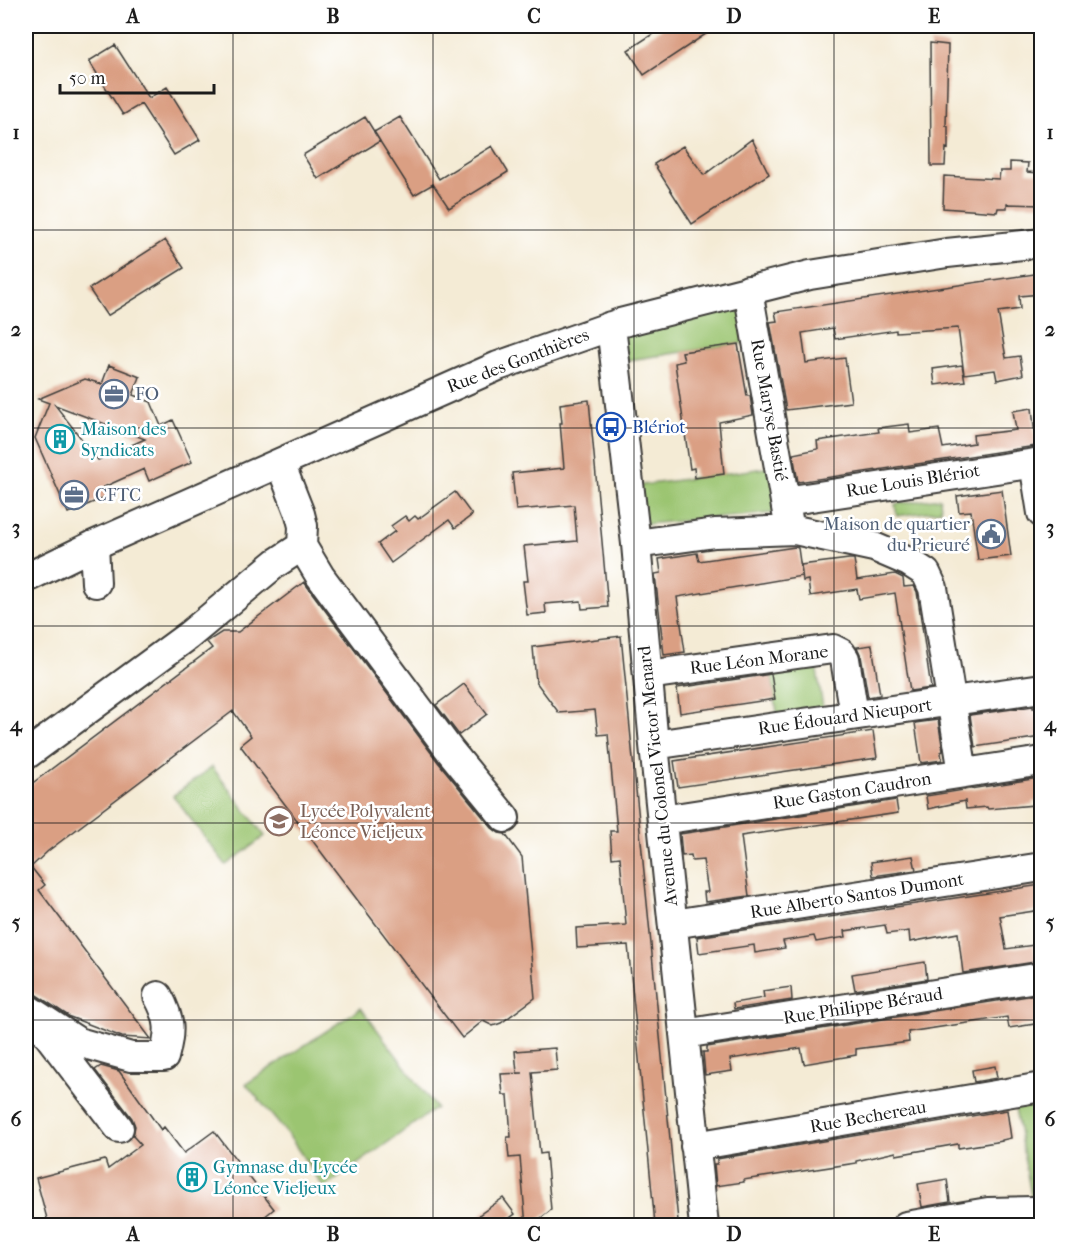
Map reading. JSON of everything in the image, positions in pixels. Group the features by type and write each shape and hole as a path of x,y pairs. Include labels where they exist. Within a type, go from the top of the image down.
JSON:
{"street":[{"name":"Rue des Gonthières","path":"29,582 94,545 498,366 611,326 810,275 936,255 1041,243"},
{"name":"Rue Maryse Bastié","path":"748,290 790,530"},
{"name":"Avenue du Colonel Victor Menard","path":"611,326 636,544 654,745 704,1226"},
{"path":"280,463 300,513 303,526 302,546 320,576 451,752 505,818"},
{"name":"Rue Louis Blériot","path":"785,501 1038,463"},
{"path":"1038,463 1041,513"},
{"path":"636,544 715,534 790,530 874,547 909,562 927,573 933,588 963,773"},
{"path":"94,545 96,583"},
{"path":"26,755 188,636 276,563 302,546"},
{"name":"Rue Léon Morane","path":"648,675 833,649 841,653 845,659 855,715"},
{"name":"Rue Édouard Nieuport","path":"654,745 1038,690"},
{"name":"Rue Gaston Caudron","path":"662,820 1041,760"},
{"name":"Rue Alberto Santos Dumont","path":"673,924 1041,867"},
{"name":"Rue Philippe Béraud","path":"684,1034 1041,977"},
{"path":"28,1010 78,1042 131,1057 164,1057 170,1034 167,1012 158,996"},
{"path":"28,1010 119,1128"},
{"name":"Rue Bechereau","path":"695,1146 1041,1087"},
{"path":"906,1226 988,1212 1032,1212"}],"green space":[{"path":"748,290 757,341 615,362 620,323"},
{"path":"779,466 787,512 634,525 629,487"},
{"path":"940,498 941,510 897,516 895,504"},
{"path":"711,648 714,666 646,658"},
{"path":"814,652 825,720 779,726 769,658"},
{"path":"212,767 265,836 226,865 173,796"},
{"path":"361,1008 436,1108 324,1188 289,1136 246,1084"},
{"path":"1041,1087 1041,1200 1034,1211 1012,1092"}],"building":[{"path":"665,26 718,26 644,75 628,50"},
{"path":"930,43 948,45 946,126 948,126 948,149 946,148 945,166 931,166"},
{"path":"115,45 149,98 167,87 200,140 174,155 141,104 123,115 89,61"},
{"path":"365,117 380,141 318,179 303,155"},
{"path":"400,117 439,179 492,146 508,172 449,208 433,184 414,195 374,132"},
{"path":"752,139 769,174 692,224 654,164 683,146 704,175"},
{"path":"1010,162 1028,163 1027,172 1041,173 1041,205 1007,204 1007,208 998,208 997,212 943,208 944,176 999,179 1000,171 1010,171"},
{"path":"165,240 184,268 107,316 89,289"},
{"path":"1041,273 1041,294 1019,296 1020,309 998,312 1006,358 1020,356 1023,375 997,380 995,370 964,374 958,328 896,332 896,330 835,339 833,328 802,333 806,363 845,358 851,402 786,410 770,322 777,321 775,312"},
{"path":"738,344 747,396 750,396 753,415 719,422 724,474 695,478 694,468 690,469 675,363 684,361 682,352"},
{"name":"Maison des Syndicats","path":"109,365 140,377 133,395 151,402 161,426 173,420 192,462 149,481 144,469 104,487 108,496 68,513 35,438 49,403 38,399 85,379 102,384","holes":["55,405 145,439 98,460"]},
{"path":"962,365 965,381 935,385 933,369"},
{"path":"589,400 608,607 582,609 581,601 545,604 546,613 527,615 523,581 528,581 524,546 577,541 574,505 516,510 512,473 564,468 560,404"},
{"path":"1032,408 1036,446 798,482 793,454 818,449 817,441 879,432 878,428 909,424 910,433 939,429 943,448 974,443 973,435 1016,430 1013,411"},
{"name":"Maison de quartier du Prieuré","path":"1002,490 1011,556 978,560 971,511 959,512 957,496"},
{"path":"455,492 472,515 455,528 449,520 391,563 378,544 395,531 391,526 405,516 409,521 415,516 418,519"},
{"path":"798,548 802,576 677,597 685,652 664,655 655,574 661,573 659,559 697,553 699,561"},
{"path":"854,559 857,580 895,574 903,578 904,587 914,586 917,592 931,688 910,691 895,593 859,599 857,589 810,596 808,580 803,581 801,565"},
{"name":"Lycée Polyvalent Léonce Vieljeux","path":"304,582 438,762 492,828 505,834 522,857 535,998 501,1023 493,1026 483,1021 462,1038 240,745 251,736 233,711 48,851 31,867 45,885 39,890 151,1039 122,1037 70,1017 26,990 26,788 212,648 208,641 222,632 238,632"},
{"path":"621,636 678,1221 655,1224 628,945 577,948 576,928 626,925 620,857 612,858 610,831 617,831 608,734 598,735 595,710 559,713 536,682 533,647"},
{"path":"872,645 880,695 868,697 861,656 857,647"},
{"path":"771,674 775,699 680,713 677,688"},
{"path":"464,684 487,714 459,735 436,705"},
{"path":"1033,706 1036,708 1041,737 975,747 970,715"},
{"path":"938,720 943,751 941,752 942,760 921,763 915,723"},
{"path":"873,731 877,758 678,787 674,761"},
{"path":"1041,779 1041,801 1033,802 1034,805 966,809 965,801 928,809 926,796"},
{"path":"896,800 898,813 741,836 749,896 705,902 704,892 708,892 703,860 692,861 691,855 682,856 680,834"},
{"path":"913,856 916,870 873,876 871,862"},
{"path":"1041,885 1041,910 1000,916 1006,949 1034,945 1035,954 1041,953 1041,961 963,973 958,933 910,942 909,931 887,934 885,925 845,931 846,937 816,942 814,936 783,941 785,948 755,953 754,945 699,953 697,937"},
{"path":"925,962 927,979 855,990 852,974"},
{"path":"791,987 792,1000 734,1009 733,1003 764,998 763,991"},
{"path":"1041,994 1041,1023 1009,1028 1007,1017 908,1032 909,1042 856,1049 856,1055 804,1064 801,1048 730,1059 732,1071 705,1075 703,1052 707,1052 707,1047"},
{"path":"555,1048 557,1070 532,1072 540,1154 546,1153 551,1210 531,1226 526,1226 520,1157 509,1158 507,1137 511,1137 508,1095 503,1095 501,1074 523,1073 517,1073 515,1051"},
{"name":"Gymnase du Lycée Léonce Vieljeux","path":"101,1066 119,1071 161,1130 164,1127 184,1153 214,1131 274,1209 253,1226 49,1226 36,1178 105,1160 108,1169 141,1145 133,1136 135,1126 132,1118 95,1070"},
{"path":"995,1066 997,1078 974,1082 972,1070"},
{"path":"1007,1110 1011,1138 1002,1141 958,1148 958,1144 896,1155 896,1152 856,1161 856,1163 716,1186 714,1164 717,1164 717,1159"},
{"path":"947,1179 950,1202 922,1207 918,1184"},
{"path":"503,1198 515,1214 499,1226 487,1226 479,1215"}],"place":[{"name":"FO","path":"114,394"},
{"name":"Blériot","path":"611,427"},
{"name":"Maison des Syndicats","path":"60,439"},
{"name":"CFTC","path":"74,495"},
{"name":"Maison de quartier du Prieuré","path":"991,534"},
{"name":"Lycée Polyvalent Léonce Vieljeux","path":"279,821"},
{"name":"Gymnase du Lycée Léonce Vieljeux","path":"192,1177"}]}
